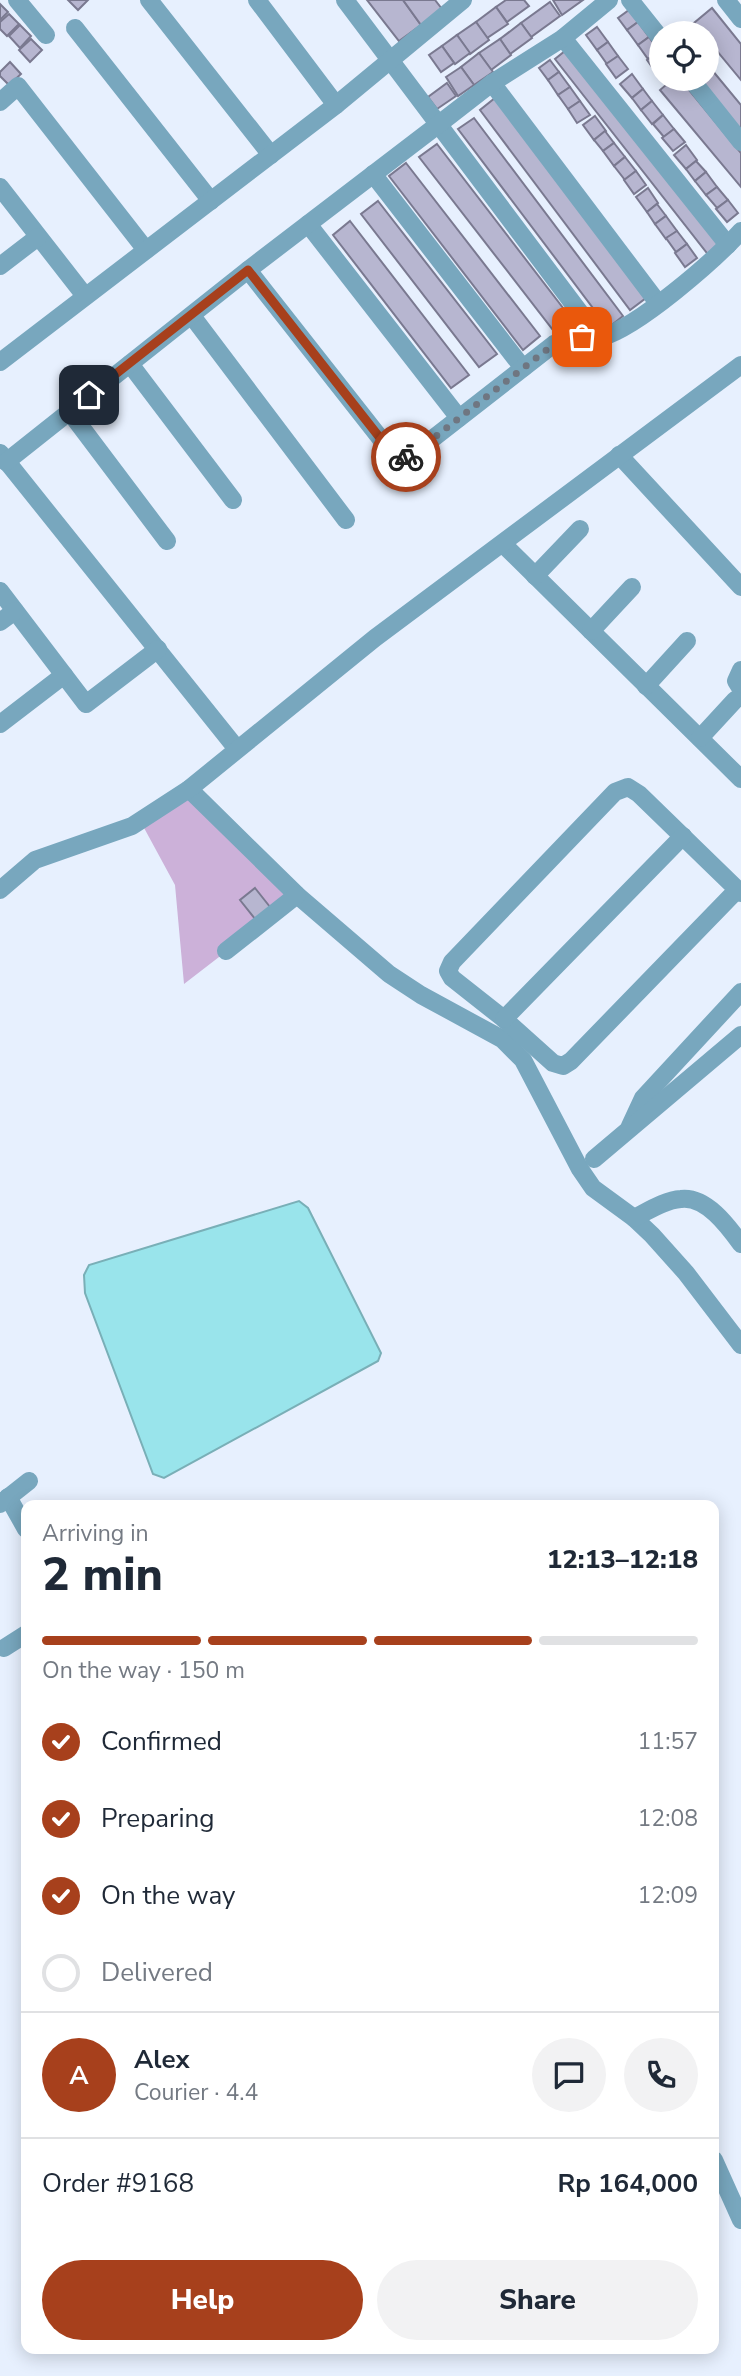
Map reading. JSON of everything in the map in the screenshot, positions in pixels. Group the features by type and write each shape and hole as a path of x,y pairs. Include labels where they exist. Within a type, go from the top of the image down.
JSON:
{"street":[{"path":"17,0 46,35"},
{"path":"149,0 271,155"},
{"path":"257,0 336,105"},
{"path":"345,0 599,338"},
{"path":"237,749 3,457 69,411 492,83 564,38 609,0"},
{"path":"630,0 649,24"},
{"path":"726,0 741,19"},
{"path":"0,362 336,105 391,61 453,3"},
{"path":"75,28 211,201"},
{"path":"564,38 728,245"},
{"path":"492,83 658,303"},
{"path":"0,102 18,86 146,250"},
{"path":"701,91 741,142"},
{"path":"373,174 523,368"},
{"path":"0,187 85,296"},
{"path":"308,224 459,418"},
{"path":"248,270 395,457 404,458 413,454 554,344 582,337 599,338 620,330 658,303 741,231"},
{"path":"0,266 38,237"},
{"path":"192,316 346,520"},
{"path":"130,364 233,500"},
{"path":"0,890 35,860 132,826 189,789 375,638 741,365"},
{"path":"69,411 167,541"},
{"path":"619,455 741,587"},
{"path":"535,576 580,529"},
{"path":"502,544 741,779"},
{"path":"591,631 632,587"},
{"path":"0,591 86,704 158,649"},
{"path":"0,622 15,611"},
{"path":"646,686 687,641"},
{"path":"700,738 738,695 736,678 741,670"},
{"path":"0,724 64,675"},
{"path":"628,787 639,794 739,891 563,1066 553,1063 504,1019 452,978 448,971 452,962 615,792 628,787"},
{"path":"189,789 297,895 389,974 421,995 502,1039 523,1060 580,1169 593,1188 634,1218 686,1273 741,1345"},
{"path":"504,1019 683,836"},
{"path":"226,951 297,895"},
{"path":"628,1132 643,1098 741,992"},
{"path":"594,1159 741,1035"},
{"path":"634,1218 659,1205 680,1199 697,1200 713,1212 741,1244"},
{"path":"21,1520 5,1493 29,1481"},
{"path":"4,1648 21,1637"},
{"path":"719,2171 741,2220"}],"shaded area":[{"path":"194,788 302,893 184,984 175,885 143,826"}],"water":[{"path":"299,1201 308,1208 381,1353 378,1361 164,1478 153,1474 85,1293 84,1275 89,1265"}],"building":[{"path":"68,0 88,0 78,10"},
{"path":"367,0 403,0 421,25 399,41"},
{"path":"403,0 435,0 442,9 421,25"},
{"path":"506,0 524,0 529,6 507,22 496,7"},
{"path":"553,0 583,0 562,15"},
{"path":"550,2 560,16 531,37 521,23"},
{"path":"0,4 8,12 0,20"},
{"path":"496,7 508,24 487,38 476,22"},
{"path":"712,8 741,44 741,80 719,53 719,21 696,21"},
{"path":"629,10 638,22 627,30 618,18"},
{"path":"9,14 19,24 7,36 0,29 0,22"},
{"path":"476,22 489,40 470,54 457,35"},
{"path":"638,22 649,37 638,45 627,30"},
{"path":"521,23 532,38 510,54 500,39"},
{"path":"20,25 31,36 20,48 9,36"},
{"path":"597,27 608,42 597,50 586,35"},
{"path":"457,35 470,53 455,64 442,46"},
{"path":"649,37 649,58 648,59 638,45"},
{"path":"31,39 42,50 30,62 19,50"},
{"path":"500,39 511,55 491,70 479,53"},
{"path":"608,42 618,56 607,64 597,50"},
{"path":"442,46 454,63 441,72 429,55"},
{"path":"570,47 724,245 710,257 555,59"},
{"path":"479,53 493,72 474,85 461,67"},
{"path":"618,56 628,69 616,78 606,64"},
{"path":"550,60 559,72 548,80 539,68"},
{"path":"10,62 21,74 9,85 0,76 0,72"},
{"path":"461,67 474,85 458,96 446,77"},
{"path":"559,72 570,87 558,95 548,80"},
{"path":"632,74 643,89 632,98 620,84"},
{"path":"719,78 741,105 741,131 708,91 719,91"},
{"path":"447,83 456,96 437,109 428,97"},
{"path":"570,87 580,101 568,109 558,95"},
{"path":"643,89 652,101 641,110 632,98"},
{"path":"661,91 690,91 741,153 741,187"},
{"path":"495,98 646,298 630,310 480,110"},
{"path":"580,101 590,115 577,123 568,109"},
{"path":"652,101 663,115 652,124 641,110"},
{"path":"663,115 674,129 664,137 653,124"},
{"path":"595,116 606,131 594,140 583,125"},
{"path":"474,118 623,316 608,328 458,129"},
{"path":"674,129 685,142 673,151 662,138"},
{"path":"605,131 614,143 603,151 594,140"},
{"path":"614,143 625,157 614,166 603,151"},
{"path":"437,144 570,317 553,330 419,157"},
{"path":"686,145 697,160 686,169 674,155"},
{"path":"625,157 636,171 625,180 614,166"},
{"path":"696,161 706,172 695,181 686,169"},
{"path":"406,163 540,336 523,350 389,176"},
{"path":"636,171 646,185 634,194 624,180"},
{"path":"706,172 717,187 706,195 695,181"},
{"path":"717,187 728,200 717,208 706,195"},
{"path":"648,188 658,203 647,212 636,197"},
{"path":"728,200 738,213 727,222 716,209"},
{"path":"378,201 497,354 479,367 361,214"},
{"path":"657,204 666,216 655,224 647,212"},
{"path":"666,216 677,231 666,239 655,224"},
{"path":"350,221 469,375 451,388 333,235"},
{"path":"677,231 687,244 676,252 666,238"},
{"path":"687,244 697,258 685,267 675,253"},
{"path":"255,888 274,912 259,924 240,900"}],"way so far":[{"path":"406,457 554,344 582,337"}],"route":[{"path":"89,395 248,270 395,457 406,457"}]}
